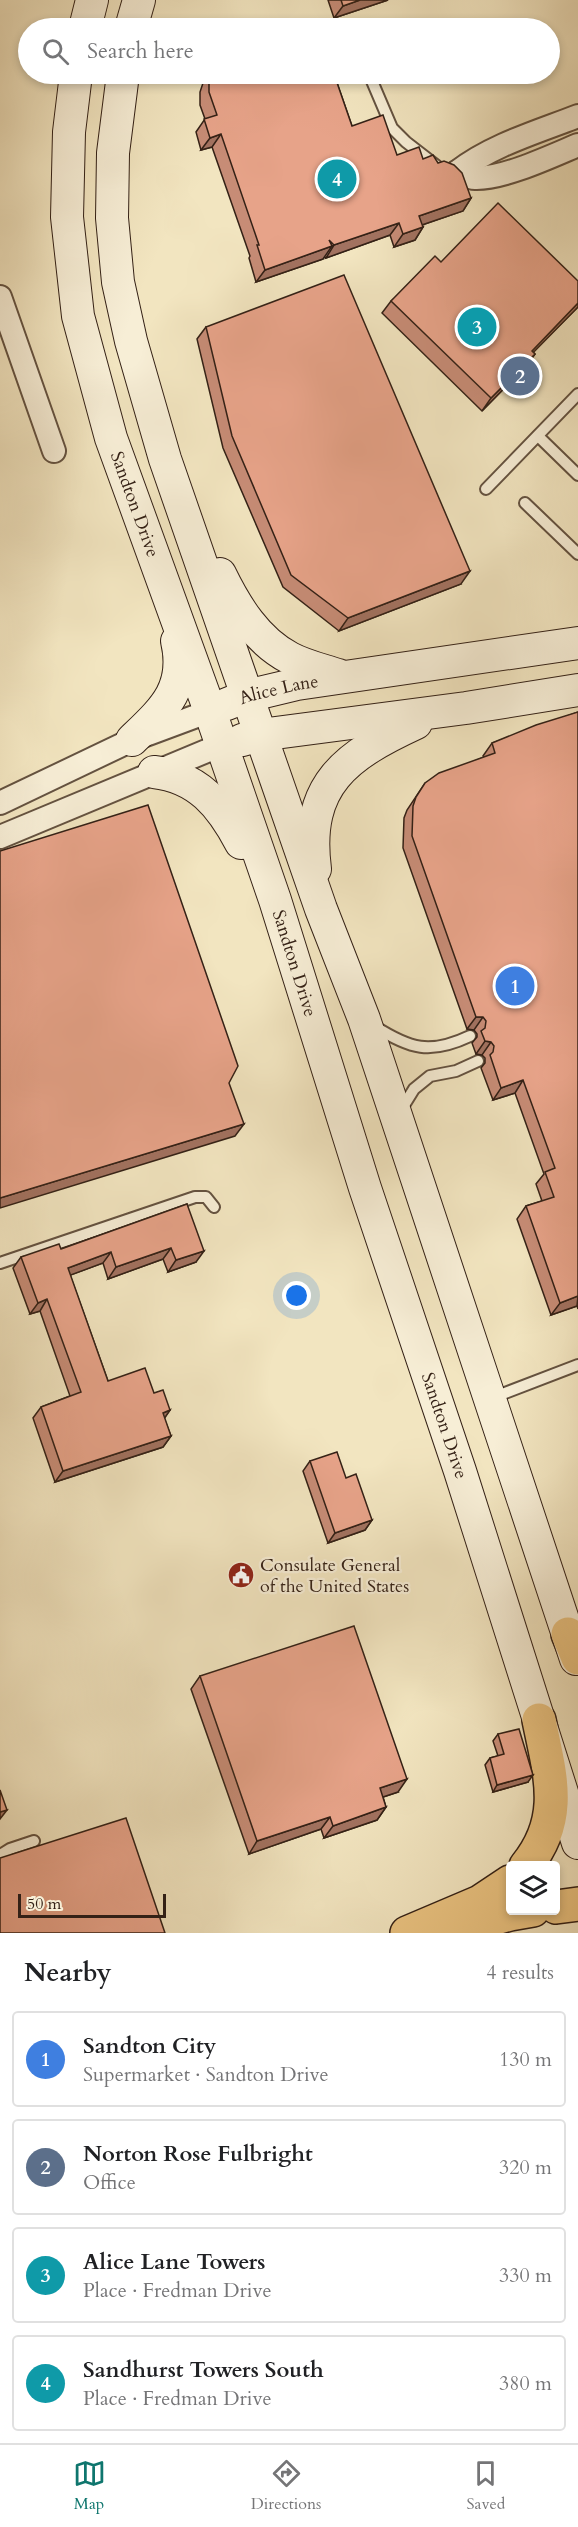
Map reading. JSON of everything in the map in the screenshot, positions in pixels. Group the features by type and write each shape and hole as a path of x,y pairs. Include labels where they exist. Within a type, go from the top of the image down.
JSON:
{"main road":[{"path":"88,18 92,0"},
{"path":"134,18 139,0"},
{"name":"Sandton Drive","path":"75,84 69,132 67,217 78,316 111,438 210,711 275,900 364,1188 460,1472 578,1844"},
{"path":"122,84 113,153 112,218 118,282 131,340 165,459 321,909 364,1020 578,1666"},
{"path":"165,459 230,594 250,624 269,644 291,659 345,677"},
{"path":"132,740 168,703 179,675 181,657 167,597"},
{"name":"Alice Lane","path":"210,711 247,696 297,684 578,643"},
{"path":"221,745 260,735 466,708 578,690"},
{"path":"321,909 314,862 314,831 319,806 327,788 346,763 367,747 421,721 466,708"},
{"path":"154,772 171,774 184,779 209,795 221,810 275,900"},
{"path":"529,1861 545,1838 552,1814 552,1783 539,1720"},
{"path":"408,1933 480,1902 506,1885"},
{"path":"560,1906 578,1904"},
{"path":"440,1933 506,1915"}],"street":[{"path":"457,172 471,161 506,144 576,124"},
{"path":"457,172 474,178 492,175 515,169 578,145"},
{"path":"0,297 54,451"},
{"name":"Alice Lane","path":"0,803 132,740 210,711"},
{"path":"0,837 221,745"}],"lane":[{"path":"373,84 392,128 405,142 438,166 457,172"},
{"path":"486,489 577,398"},
{"path":"537,436 578,475"},
{"path":"525,503 578,554"},
{"path":"364,1020 397,1041 426,1049 452,1044 470,1036"},
{"path":"396,1118 414,1089 430,1076 456,1071 478,1061"},
{"path":"0,1263 195,1197 206,1197 214,1207"},
{"path":"489,1400 578,1365"},
{"path":"2,1854 34,1841"}],"building":[{"path":"341,0 360,0 343,6"},
{"path":"209,84 337,84 352,126 383,115 397,155 419,147 423,159 433,155 438,163 444,161 454,165 462,173 471,198 419,216 423,227 403,234 399,223 334,245 329,240 332,246 265,270 257,245 259,245 221,134 210,138 204,119 217,115 209,92"},
{"path":"498,203 578,281 578,303 532,351 535,354 491,398 391,301 435,256 441,262"},
{"path":"344,275 470,571 348,618 291,575 232,436 206,327"},
{"path":"578,712 578,1296 560,1303 526,1206 554,1197 545,1172 555,1168 523,1080 501,1088 490,1055 494,1046 491,1042 485,1041 481,1031 485,1028 486,1021 483,1017 476,1017 412,836 413,806 425,783 439,773 495,753 492,743 536,725"},
{"path":"148,805 238,1066 229,1083 244,1124 0,1198 0,851"},
{"path":"187,1204 204,1251 176,1260 171,1248 116,1267 111,1252 68,1268 108,1381 145,1368 154,1393 163,1390 170,1410 163,1413 171,1436 63,1471 41,1407 81,1392 47,1299 38,1303 21,1257 59,1244 61,1249"},
{"path":"337,1452 346,1478 356,1474 372,1520 335,1533 310,1461"},
{"path":"354,1626 407,1779 380,1788 386,1807 333,1826 330,1817 257,1841 200,1676"},
{"path":"519,1729 533,1775 497,1785 490,1758 504,1754 498,1734"},
{"path":"0,1790 7,1810 0,1812"},
{"path":"126,1818 165,1933 0,1933 0,1858"}],"place":[{"name":"Sandhurst Towers South","path":"337,179"},
{"name":"Alice Lane Towers","path":"477,327"},
{"name":"Norton Rose Fulbright","path":"520,376"},
{"name":"Sandton City","path":"515,986"},
{"name":"Consulate General of the United States","path":"241,1575"}]}
